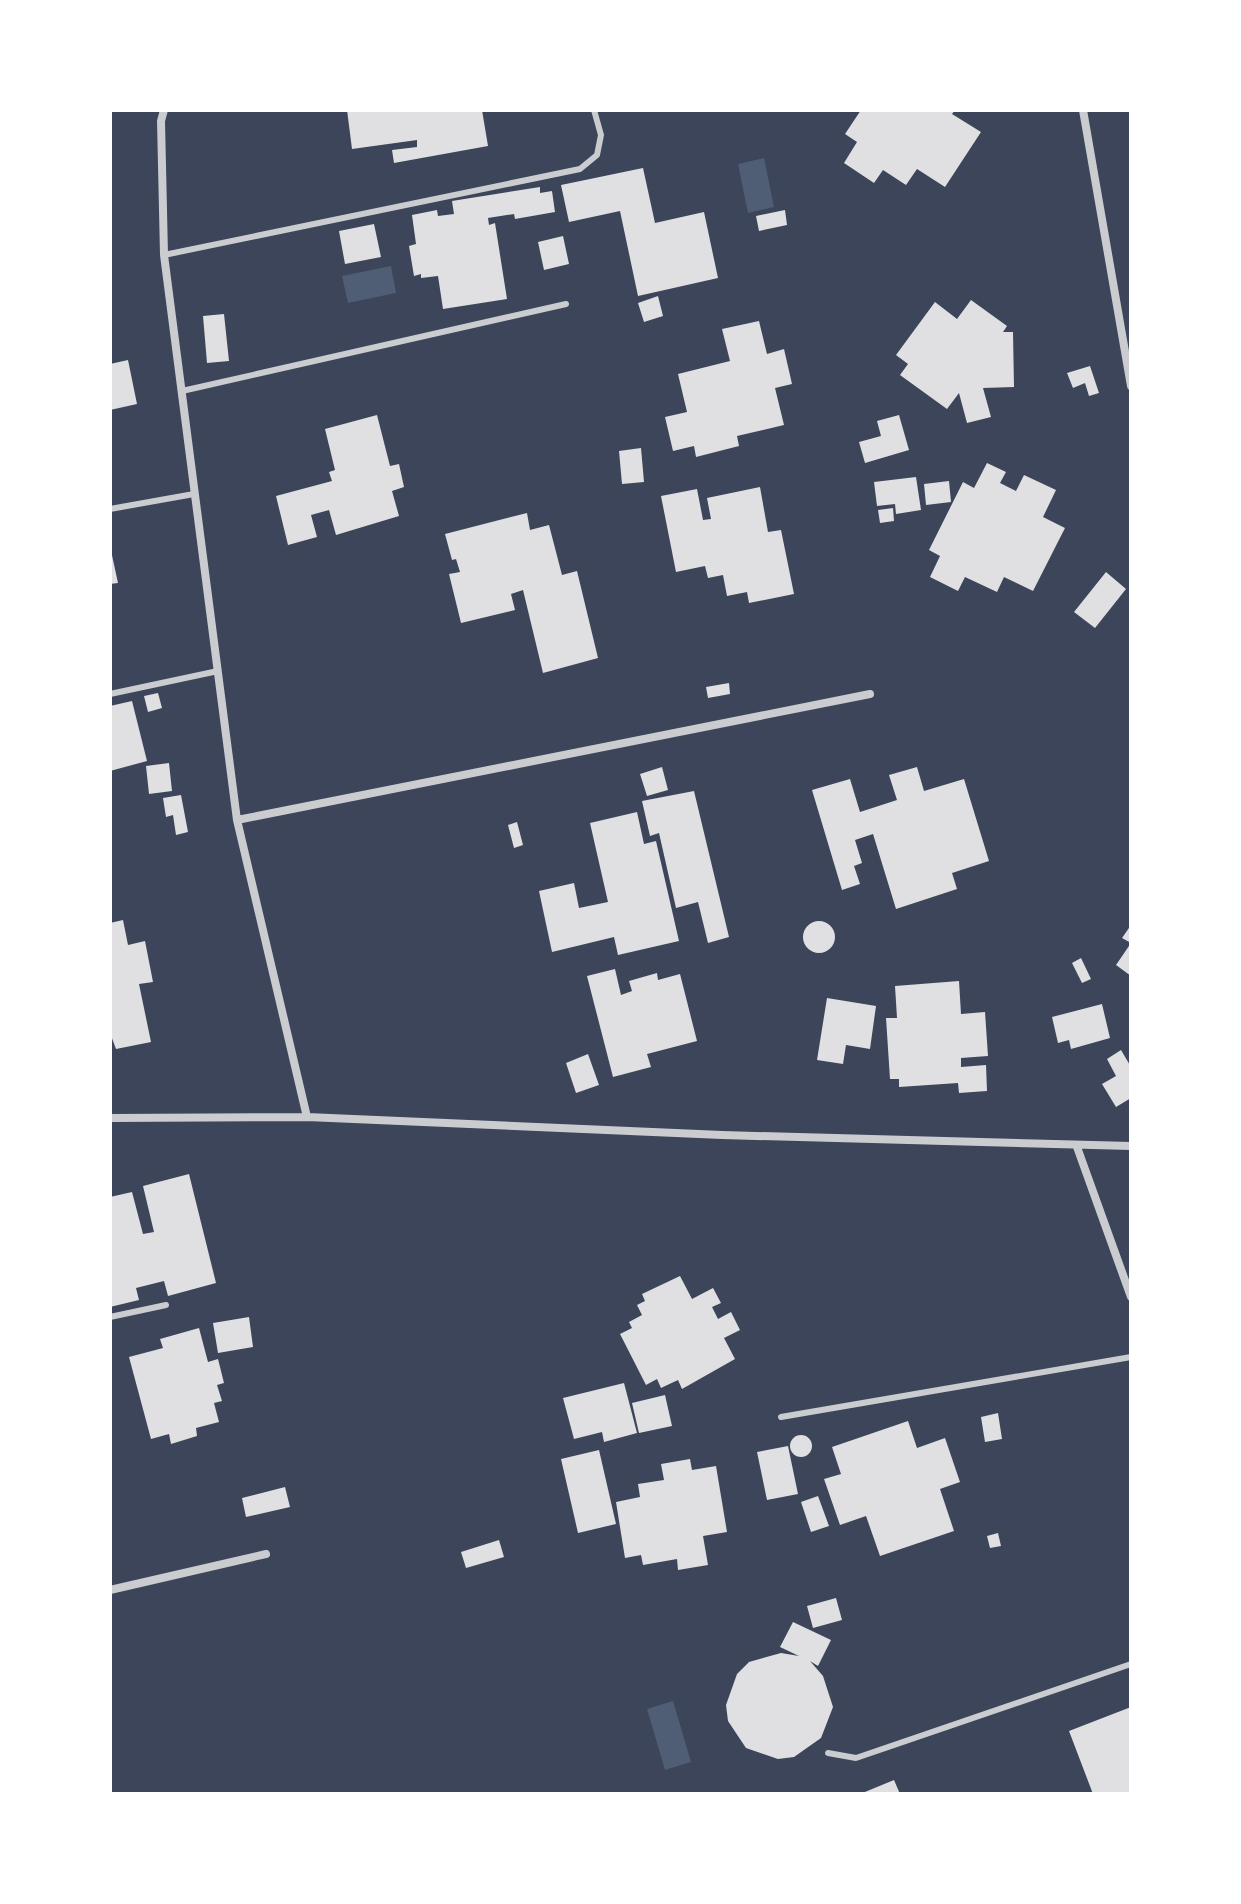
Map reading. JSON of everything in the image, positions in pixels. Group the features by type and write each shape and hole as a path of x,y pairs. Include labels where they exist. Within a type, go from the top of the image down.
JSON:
{"street":[{"path":"164,110 161,121 164,255 237,820 307,1117"},
{"path":"1083,110 1131,386"},
{"path":"237,820 870,694"},
{"path":"110,1118 307,1117 1077,1147 1131,1146"},
{"path":"1077,1147 1131,1297"},
{"path":"110,1590 266,1554"}],"lane":[{"path":"164,255 580,169 597,155 601,135 594,110"},
{"path":"182,391 566,304"},
{"path":"110,509 194,494"},
{"path":"110,694 218,671"},
{"path":"110,1317 166,1305"},
{"path":"781,1417 1131,1357"},
{"path":"828,1753 856,1758 1131,1664"}],"shaded area":[{"path":"110,110 1131,110 1131,1794 110,1794"},
{"path":"764,158 774,207 748,213 738,164"},
{"path":"391,266 396,293 348,303 342,276"},
{"path":"673,1701 691,1762 665,1770 647,1709"}],"building":[{"path":"347,110 482,110 488,146 394,163 392,150 417,147 417,140 352,149"},
{"path":"861,110 955,110 952,114 981,132 945,187 917,169 906,185 883,170 874,183 844,163 857,142 845,134"},
{"path":"643,168 655,223 704,212 718,278 638,296 620,211 569,222 561,185"},
{"path":"540,187 540,193 552,191 555,212 515,219 514,214 488,218 489,225 495,223 507,299 443,309 438,276 414,276 409,246 416,244 412,215 437,210 438,216 454,214 452,201"},
{"path":"785,210 787,225 759,231 756,216"},
{"path":"374,224 381,257 345,264 339,231"},
{"path":"563,236 569,264 544,270 538,242"},
{"path":"658,296 663,316 644,322 638,303"},
{"path":"971,300 1007,326 1003,332 1013,332 1014,387 983,388 991,417 967,423 959,393 947,409 900,375 908,364 896,355 935,302 957,319"},
{"path":"224,314 229,361 207,363 203,316"},
{"path":"759,321 767,354 784,349 792,384 775,388 784,425 737,436 739,446 696,457 694,446 673,451 665,417 687,412 678,374 730,361 722,329"},
{"path":"128,360 137,404 110,410 110,364"},
{"path":"1090,366 1099,393 1089,396 1085,383 1073,388 1067,373"},
{"path":"377,415 390,466 399,464 404,487 392,491 399,516 336,535 329,510 311,515 317,537 288,545 276,496 332,481 329,472 335,470 325,429"},
{"path":"899,415 909,450 865,463 859,442 881,436 877,421"},
{"path":"641,448 644,482 622,484 619,451"},
{"path":"987,463 1006,472 1000,483 1016,491 1024,475 1056,490 1043,517 1065,528 1033,591 1004,577 997,592 965,577 958,591 930,577 940,556 929,550 963,482 974,488"},
{"path":"916,477 921,510 896,514 895,504 877,506 874,482"},
{"path":"949,481 951,502 926,505 924,484"},
{"path":"760,487 768,532 781,530 794,594 749,603 747,592 727,596 723,575 708,578 705,566 676,572 661,496 697,489 703,520 711,519 707,498"},
{"path":"893,508 894,521 880,523 878,510"},
{"path":"527,513 530,530 549,525 562,575 577,571 598,658 543,673 523,590 511,594 515,610 461,623 449,574 460,572 456,559 452,560 445,534"},
{"path":"110,546 118,583 110,584"},
{"path":"1106,572 1126,589 1095,628 1074,612"},
{"path":"729,683 730,694 708,698 706,687"},
{"path":"158,693 162,708 148,712 144,696"},
{"path":"132,701 147,761 110,771 110,706"},
{"path":"169,763 172,791 149,794 146,766"},
{"path":"662,767 668,790 647,796 640,774"},
{"path":"917,767 924,791 964,779 989,861 952,873 957,889 896,909 873,834 855,840 862,863 854,866 860,884 842,890 812,790 850,779 860,812 897,800 889,775"},
{"path":"694,791 729,937 708,943 698,902 676,908 659,833 650,836 642,801"},
{"path":"181,795 188,832 176,835 173,815 166,817 163,798"},
{"path":"637,812 644,844 656,841 679,941 618,955 614,937 552,952 539,891 574,883 579,908 608,902 590,823"},
{"path":"517,822 523,845 514,848 508,825"},
{"path":"123,920 128,945 145,941 153,982 139,984 151,1042 116,1049 110,1033 110,923"},
{"path":"819,921 830,926 835,937 830,948 819,953 808,948 803,937 808,926"},
{"path":"1131,925 1131,943 1122,938"},
{"path":"1131,943 1131,976 1116,965"},
{"path":"1081,958 1091,979 1082,983 1072,963"},
{"path":"615,969 621,995 632,991 629,981 657,973 658,980 680,974 697,1041 647,1054 651,1067 613,1077 587,976"},
{"path":"959,981 961,1014 985,1012 988,1056 961,1058 961,1067 986,1065 987,1091 959,1093 958,1083 899,1087 899,1079 890,1079 886,1018 897,1018 895,986"},
{"path":"827,998 876,1006 870,1049 846,1045 843,1064 817,1060"},
{"path":"1102,1004 1110,1038 1071,1049 1069,1040 1058,1043 1052,1017"},
{"path":"1121,1050 1131,1067 1131,1098 1116,1107 1102,1084 1116,1076 1107,1059"},
{"path":"588,1054 599,1085 576,1093 566,1063"},
{"path":"189,1174 216,1283 168,1296 164,1281 136,1288 139,1300 110,1307 110,1197 132,1192 143,1234 154,1232 143,1186"},
{"path":"680,1276 692,1299 713,1288 721,1303 712,1307 718,1319 731,1312 740,1330 724,1338 735,1359 682,1389 678,1380 661,1388 657,1379 646,1385 620,1334 632,1328 629,1322 642,1315 637,1305 645,1301 642,1294"},
{"path":"249,1317 253,1347 218,1353 213,1323"},
{"path":"199,1328 208,1362 218,1359 224,1383 217,1385 222,1401 214,1403 219,1422 196,1428 197,1436 171,1444 169,1434 151,1439 129,1357 163,1348 160,1339"},
{"path":"624,1383 637,1433 604,1442 602,1432 574,1439 563,1398"},
{"path":"665,1395 672,1426 639,1433 632,1403"},
{"path":"998,1413 1002,1439 985,1442 981,1417"},
{"path":"908,1421 917,1448 945,1438 960,1482 940,1489 954,1531 880,1556 866,1516 840,1525 824,1479 841,1474 832,1447"},
{"path":"801,1435 809,1438 812,1446 809,1454 801,1457 793,1454 790,1446 793,1438"},
{"path":"788,1446 798,1494 767,1500 757,1452"},
{"path":"599,1450 616,1524 578,1533 561,1459"},
{"path":"690,1459 692,1470 716,1466 727,1532 703,1536 708,1565 678,1570 677,1559 643,1565 641,1555 625,1558 616,1502 640,1497 638,1484 664,1480 661,1464"},
{"path":"285,1487 290,1507 246,1517 242,1498"},
{"path":"818,1496 829,1526 811,1532 801,1502"},
{"path":"998,1533 1001,1546 990,1548 987,1536"},
{"path":"499,1540 504,1557 466,1568 461,1552"},
{"path":"836,1598 842,1620 813,1628 807,1606"},
{"path":"793,1622 831,1640 818,1666 810,1661 823,1676 833,1707 821,1738 794,1757 778,1759 746,1748 728,1721 726,1705 737,1674 749,1662 781,1653 799,1656 780,1647"},
{"path":"1131,1707 1131,1794 1093,1794 1069,1731"},
{"path":"894,1780 900,1794 860,1794"}]}
